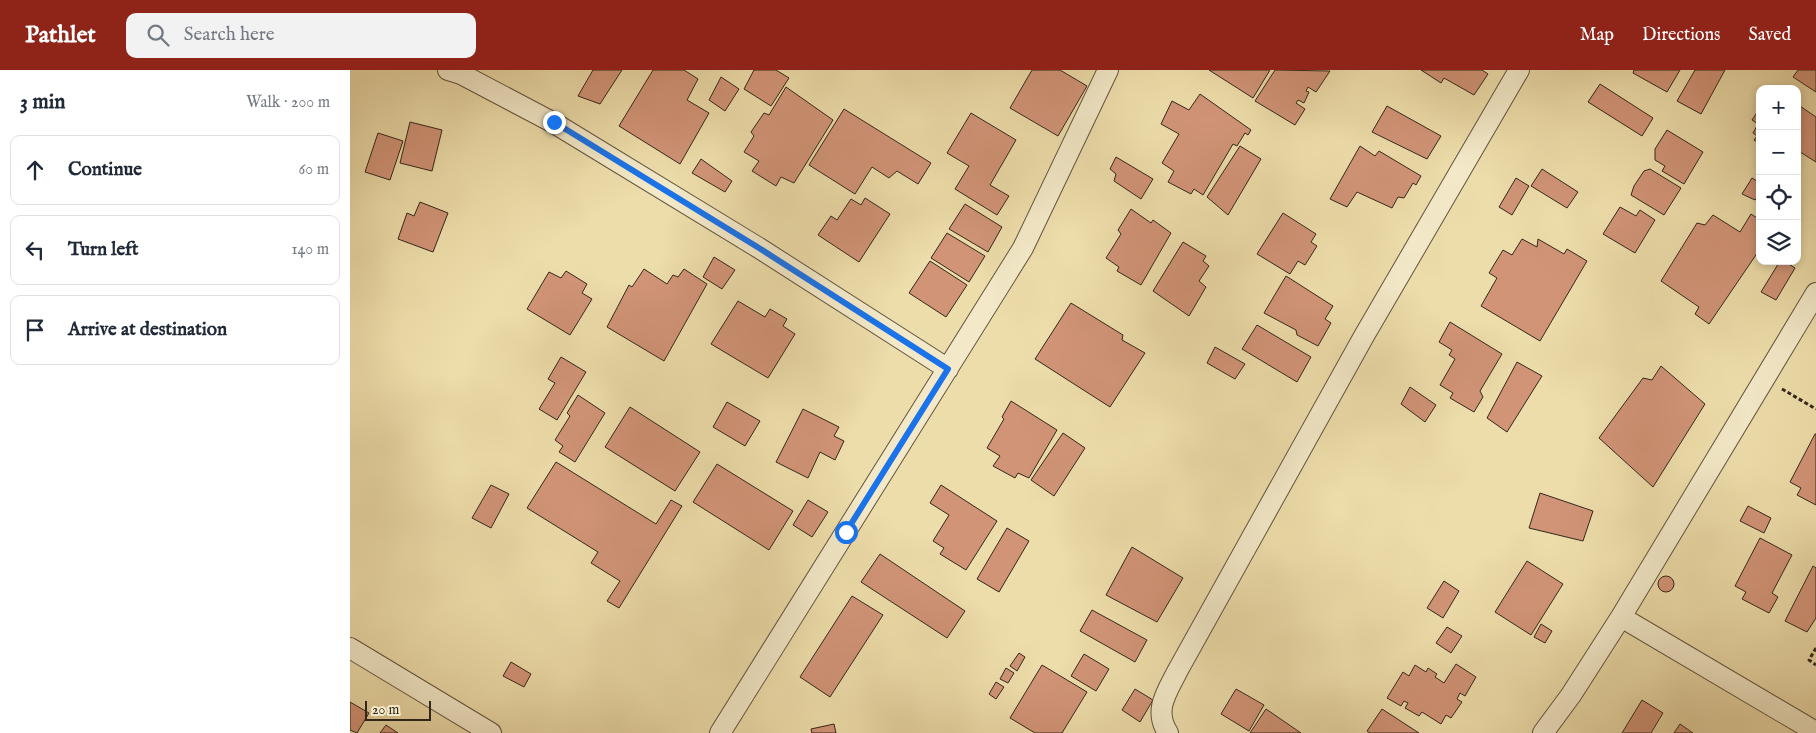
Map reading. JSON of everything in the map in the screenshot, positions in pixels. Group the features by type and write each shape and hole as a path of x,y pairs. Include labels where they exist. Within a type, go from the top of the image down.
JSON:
{"street":[{"path":"448,70 484,78 562,128 759,248 948,369"},
{"path":"720,733 1023,248 1108,70"},
{"path":"1168,733 1160,722 1162,700 1364,336 1520,70"},
{"path":"1543,733 1571,696 1621,618 1816,293"},
{"path":"1621,618 1816,732"},
{"path":"350,648 491,733"}],"path":[{"path":"1777,387 1816,409"},
{"path":"1816,648 1809,660 1816,665"}],"building":[{"path":"593,70 622,70 600,104 578,96"},
{"path":"653,70 684,70 698,79 687,100 709,113 680,164 619,126"},
{"path":"754,70 776,70 789,78 771,106 744,89"},
{"path":"1032,70 1060,70 1087,86 1058,136 1010,108"},
{"path":"1209,70 1270,70 1253,98"},
{"path":"1275,70 1330,71 1316,92 1308,87 1306,91 1309,92 1304,103 1298,100 1296,103 1305,109 1295,125 1255,101"},
{"path":"1421,70 1482,70 1488,74 1474,95 1444,78 1441,83"},
{"path":"1634,70 1680,70 1667,92 1633,73"},
{"path":"1695,70 1725,70 1701,114 1677,101"},
{"path":"1798,70 1816,70 1816,92 1793,77"},
{"path":"721,77 739,89 725,111 709,100"},
{"path":"1600,84 1653,118 1642,136 1588,102"},
{"path":"786,87 833,120 794,183 781,177 776,186 752,171 759,161 744,152 754,136 751,132 764,113 769,115"},
{"path":"1200,94 1251,130 1248,135 1245,133 1237,146 1233,144 1203,195 1194,189 1191,194 1168,182 1174,171 1162,163 1179,134 1161,124 1172,101 1189,110"},
{"path":"1387,106 1441,136 1427,159 1372,132"},
{"path":"1801,107 1816,117 1816,162 1801,153"},
{"path":"844,109 931,163 918,184 897,171 889,178 872,167 855,194 809,165"},
{"path":"971,113 1016,140 990,185 1009,196 997,215 955,189 969,166 947,153"},
{"path":"1756,114 1756,123 1752,120"},
{"path":"410,122 442,130 432,171 400,163"},
{"path":"1667,130 1703,152 1684,184 1662,171 1665,166 1655,160 1655,149"},
{"path":"378,133 403,141 390,180 365,172"},
{"path":"1240,146 1261,159 1228,215 1207,197"},
{"path":"1360,146 1375,156 1379,151 1421,176 1416,185 1413,183 1404,198 1398,197 1392,208 1357,192 1347,207 1330,199"},
{"path":"1116,157 1153,179 1141,199 1114,181 1116,174 1110,169"},
{"path":"701,159 732,181 725,192 692,173"},
{"path":"1542,169 1578,192 1567,208 1531,186"},
{"path":"1650,169 1681,188 1664,215 1631,195 1634,186 1644,171"},
{"path":"1516,178 1529,186 1512,215 1499,207"},
{"path":"1752,178 1756,180 1755,200 1742,194"},
{"path":"865,198 890,214 859,262 818,235 831,216 837,220 851,199 861,205"},
{"path":"420,202 448,213 433,252 398,239 407,213 414,216"},
{"path":"965,204 1002,227 988,252 949,229"},
{"path":"1620,207 1636,216 1640,210 1655,220 1635,253 1603,234"},
{"path":"1131,209 1151,223 1153,220 1171,233 1141,285 1117,271 1119,267 1106,258 1121,234 1118,230"},
{"path":"1283,213 1316,234 1311,242 1317,246 1305,265 1298,261 1290,274 1257,254"},
{"path":"1751,214 1756,217 1756,255 1709,324 1695,314 1699,307 1661,281 1697,223 1705,225 1713,215 1740,232"},
{"path":"947,233 985,256 969,282 931,258"},
{"path":"1522,239 1537,247 1538,239 1564,254 1567,249 1587,261 1540,341 1481,306 1497,278 1489,273 1503,250 1512,255"},
{"path":"1183,242 1206,256 1203,261 1209,266 1199,281 1206,287 1189,316 1153,291"},
{"path":"714,257 735,270 722,289 703,277"},
{"path":"930,261 967,285 946,317 909,293"},
{"path":"1778,265 1790,265 1795,268 1776,300 1761,292"},
{"path":"644,269 667,284 673,275 678,277 684,269 707,284 664,361 607,327 629,285 632,287"},
{"path":"566,271 587,284 582,293 592,299 570,335 527,309 549,272 561,278"},
{"path":"1286,276 1333,306 1325,319 1331,323 1318,346 1297,335 1296,330 1264,313"},
{"path":"738,301 765,317 770,309 787,319 783,326 795,334 768,378 711,344"},
{"path":"1071,303 1123,335 1122,340 1145,353 1110,407 1035,359"},
{"path":"1450,322 1502,354 1480,391 1483,397 1474,412 1450,398 1453,393 1440,385 1455,359 1449,355 1452,350 1439,342"},
{"path":"1257,325 1311,357 1297,382 1242,349"},
{"path":"1215,347 1245,364 1235,379 1207,363"},
{"path":"561,357 586,372 557,420 539,409 555,383 548,379"},
{"path":"1517,362 1542,376 1507,432 1487,418"},
{"path":"1661,366 1705,404 1653,487 1599,438 1643,378 1652,380"},
{"path":"1410,387 1436,405 1425,422 1401,404"},
{"path":"578,395 605,413 575,462 559,452 563,446 555,440 570,416 567,413"},
{"path":"1011,401 1057,430 1029,478 1018,473 1015,478 993,466 1000,456 987,448 1004,419 1002,417"},
{"path":"727,402 760,421 745,446 713,427"},
{"path":"630,407 700,452 675,491 605,447"},
{"path":"803,409 839,427 834,436 844,441 835,460 820,452 808,478 776,462"},
{"path":"1063,433 1085,448 1054,496 1031,480"},
{"path":"1815,434 1816,505 1797,495 1801,488 1790,482"},
{"path":"556,462 656,524 671,500 682,506 619,608 607,601 620,581 591,563 598,552 527,508"},
{"path":"717,464 793,511 769,550 693,502"},
{"path":"491,485 509,494 491,528 472,518"},
{"path":"941,485 997,521 966,570 940,554 944,548 933,541 949,515 930,503"},
{"path":"1540,493 1593,511 1583,541 1529,528"},
{"path":"808,500 828,512 812,537 793,525"},
{"path":"1748,506 1771,518 1764,533 1740,521"},
{"path":"1007,528 1029,541 999,592 977,579"},
{"path":"1760,538 1792,555 1772,593 1778,597 1769,613 1742,599 1746,592 1735,586"},
{"path":"1132,547 1183,578 1157,622 1106,595"},
{"path":"880,554 965,611 947,638 861,582"},
{"path":"1527,561 1563,584 1531,635 1495,612"},
{"path":"1813,566 1816,568 1816,618 1807,632 1785,621"},
{"path":"1666,576 1672,578 1674,584 1672,590 1666,592 1660,590 1658,584 1660,578"},
{"path":"1444,581 1459,591 1443,618 1427,608"},
{"path":"852,596 883,615 830,697 800,677"},
{"path":"1092,610 1147,640 1135,662 1080,631"},
{"path":"1541,624 1552,631 1545,643 1534,637"},
{"path":"1447,627 1462,636 1451,653 1436,643"},
{"path":"1019,653 1025,657 1017,671 1010,666"},
{"path":"1084,654 1109,669 1096,691 1071,676"},
{"path":"511,662 531,674 524,687 503,676"},
{"path":"1456,664 1476,677 1465,696 1460,693 1457,699 1462,702 1451,718 1446,715 1441,724 1422,712 1419,716 1405,708 1408,703 1404,701 1401,706 1387,698 1403,672 1409,676 1415,665 1426,672 1428,668 1437,674 1435,677 1444,683"},
{"path":"1042,665 1087,692 1062,733 1035,733 1010,718"},
{"path":"1006,668 1014,673 1008,683 1000,679"},
{"path":"996,682 1004,687 996,699 989,694"},
{"path":"1135,689 1153,700 1140,722 1122,710"},
{"path":"1236,689 1264,705 1249,731 1221,714"},
{"path":"1642,700 1663,713 1651,733 1622,733"},
{"path":"350,702 369,713 357,733 350,730"},
{"path":"1266,709 1301,733 1250,733"},
{"path":"1382,709 1419,733 1370,733 1367,731"},
{"path":"834,724 836,733 812,733 811,729"},
{"path":"1680,724 1693,733 1674,733"},
{"path":"386,725 398,733 380,733"}],"route":[{"path":"554,122 759,248 948,369 846,532"}]}
